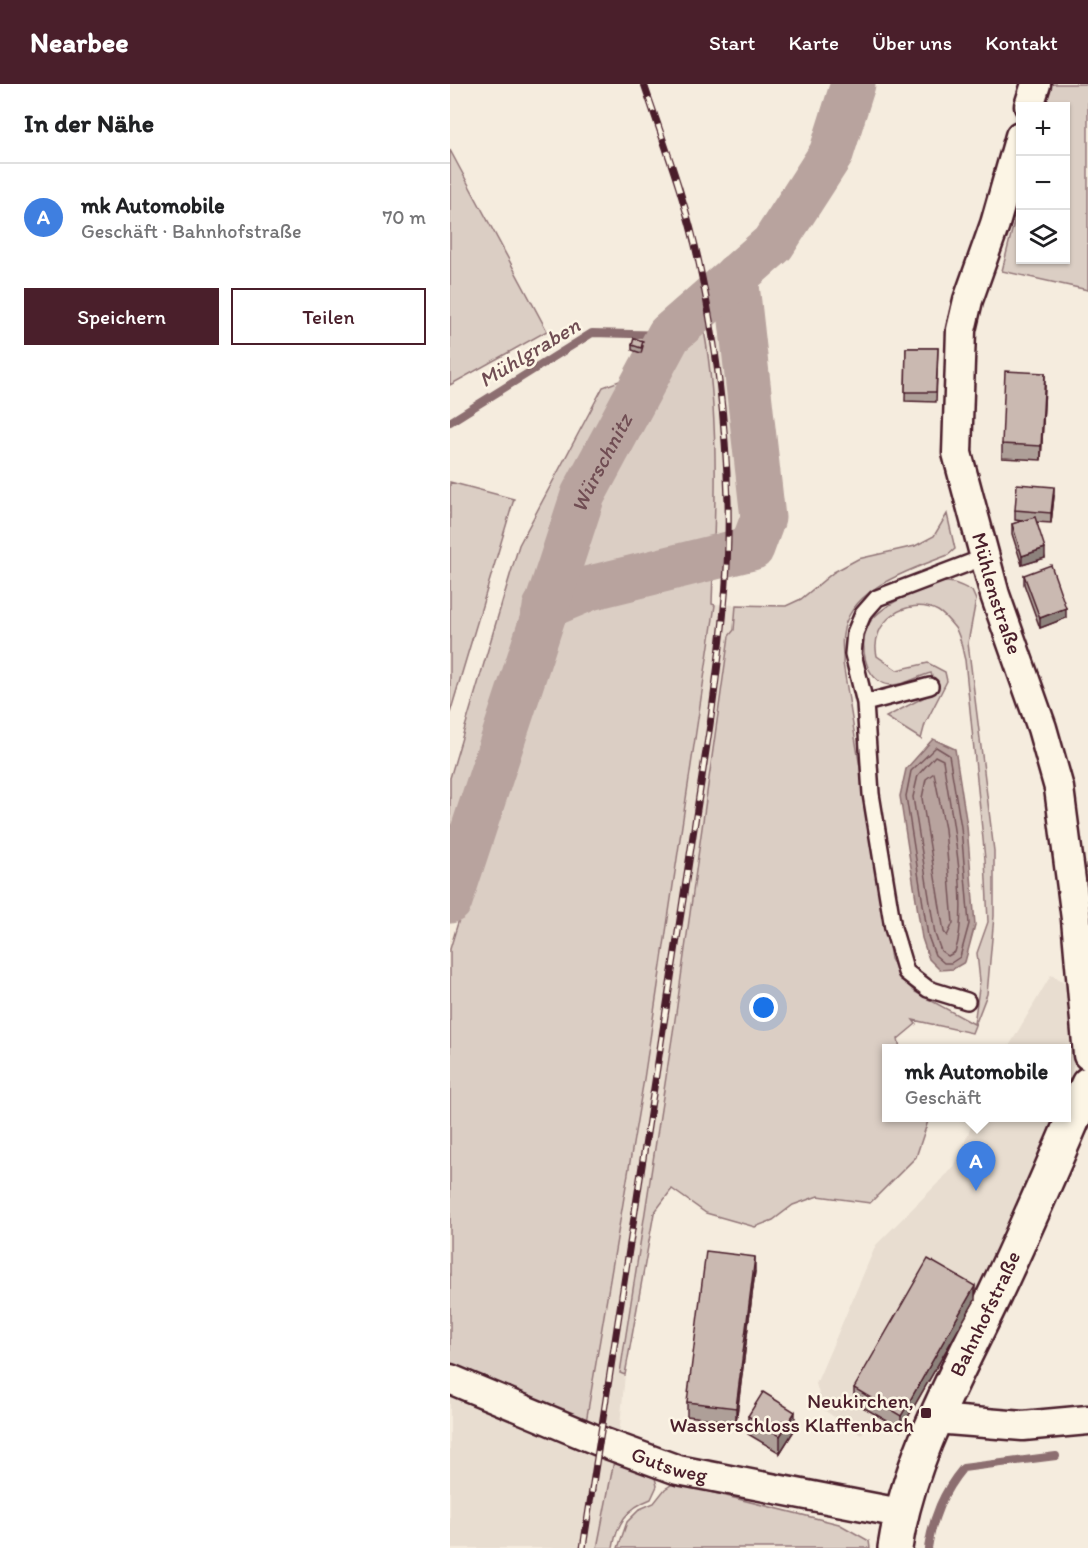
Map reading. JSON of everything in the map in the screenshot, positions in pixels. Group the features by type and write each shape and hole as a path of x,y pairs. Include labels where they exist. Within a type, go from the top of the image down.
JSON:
{"main road":[{"name":"Bahnhofstraße","path":"895,1548 900,1513 935,1419 1019,1243 1088,1084"}],"street":[{"path":"1030,102 1036,84"},
{"name":"Mühlenstraße","path":"1016,150 995,224 968,300 961,330 957,453 985,556 1059,788 1076,919 1088,1055"},
{"name":"Gutsweg","path":"450,1379 599,1441 678,1470 900,1513"},
{"path":"935,1419 1023,1426 1088,1420"}],"lane":[{"path":"967,1001 928,989 906,972 893,928 871,794 865,703 853,654 855,633 862,614 877,598 985,556"},
{"path":"865,703 930,686"}],"shaded area":[{"path":"1046,84 1088,84 1088,290 1002,271 1016,214 1016,264 1070,264 1070,102 1042,102"},
{"path":"450,150 547,331 450,385"},
{"path":"704,330 714,432 715,501 712,604 715,605 644,1079 586,1422 450,1368 450,949 560,585 592,498 660,387 671,374 679,348"},
{"path":"723,336 729,357 738,440 740,539 714,539 715,443 705,339"},
{"path":"635,375 577,492 535,603 450,870 450,778 519,545 603,387"},
{"path":"450,482 514,499 450,713"},
{"path":"947,514 955,549 948,555 884,583 856,605 847,619 843,635 843,663 891,959 904,981 915,992 974,1024 980,981 977,953 988,922 985,859 965,660 960,639 957,631 945,616 926,607 914,606 903,609 893,615 879,632 876,644 877,656 897,670 928,663 945,672 947,681 925,724 921,739 886,717 936,691 931,673 901,684 882,683 869,669 864,650 864,639 870,622 894,602 917,590 938,583 957,584 972,591 976,600 968,643 994,851 994,916 987,994 972,1033 913,1020 916,1024 898,1039 899,1044 882,1044 882,1122 928,1122 916,1157 870,1203 818,1196 793,1205 773,1220 755,1227 706,1213 672,1189 654,1213 625,1375 620,1373 676,1013 729,636 734,630 736,605 786,606 801,599 834,572 858,559 915,546 934,536"},
{"path":"712,604 736,605 734,630 729,636 676,1013 620,1373 625,1375 619,1436 586,1422 644,1079 707,664 715,605"},
{"path":"1051,975 1069,984 1080,1050 1071,1072 1071,1044 1010,1044"},
{"path":"973,1122 1051,1122 975,1300 901,1431 873,1418 861,1435 824,1410 816,1384 876,1245 954,1167"},
{"path":"450,1389 614,1461 597,1548 450,1548"},
{"path":"614,1461 655,1478 657,1486 651,1499 636,1507 624,1518 617,1531 613,1548 597,1548"},
{"path":"674,1483 839,1524 869,1541 870,1548 618,1548 627,1522 640,1509 654,1503 665,1489"}],"water":[{"path":"933,739 955,749 967,826 975,925 965,962 953,969 940,970 929,959 922,938 900,796 906,769"}],"building":[{"path":"634,338 643,341 641,348 632,345"},
{"path":"906,348 938,348 936,392 905,392"},
{"path":"1005,371 1045,373 1041,446 1002,444"},
{"path":"1017,484 1054,487 1051,513 1015,510"},
{"path":"1035,517 1045,548 1022,556 1012,524"},
{"path":"1051,565 1066,608 1040,618 1024,575"},
{"path":"706,1251 755,1257 736,1408 687,1402"},
{"path":"928,1259 975,1286 901,1416 854,1388"},
{"path":"763,1392 795,1412 780,1436 748,1416"}],"waterway":[{"name":"Würschnitz","path":"450,901 583,495 669,335 773,244 831,154 853,84"},
{"path":"545,607 590,588 752,548 763,518 736,276"},
{"name":"Mühlgraben","path":"450,422 592,333 669,335"},
{"path":"928,1548 940,1505 963,1468 1056,1456"}],"railway":[{"path":"583,1548 710,725 726,586 728,502 725,442 710,322 688,218 644,84"}],"place":[{"name":"mk Automobile","path":"976,1191"},
{"name":"Neukirchen, Wasserschloss Klaffenbach","path":"926,1413"}]}
